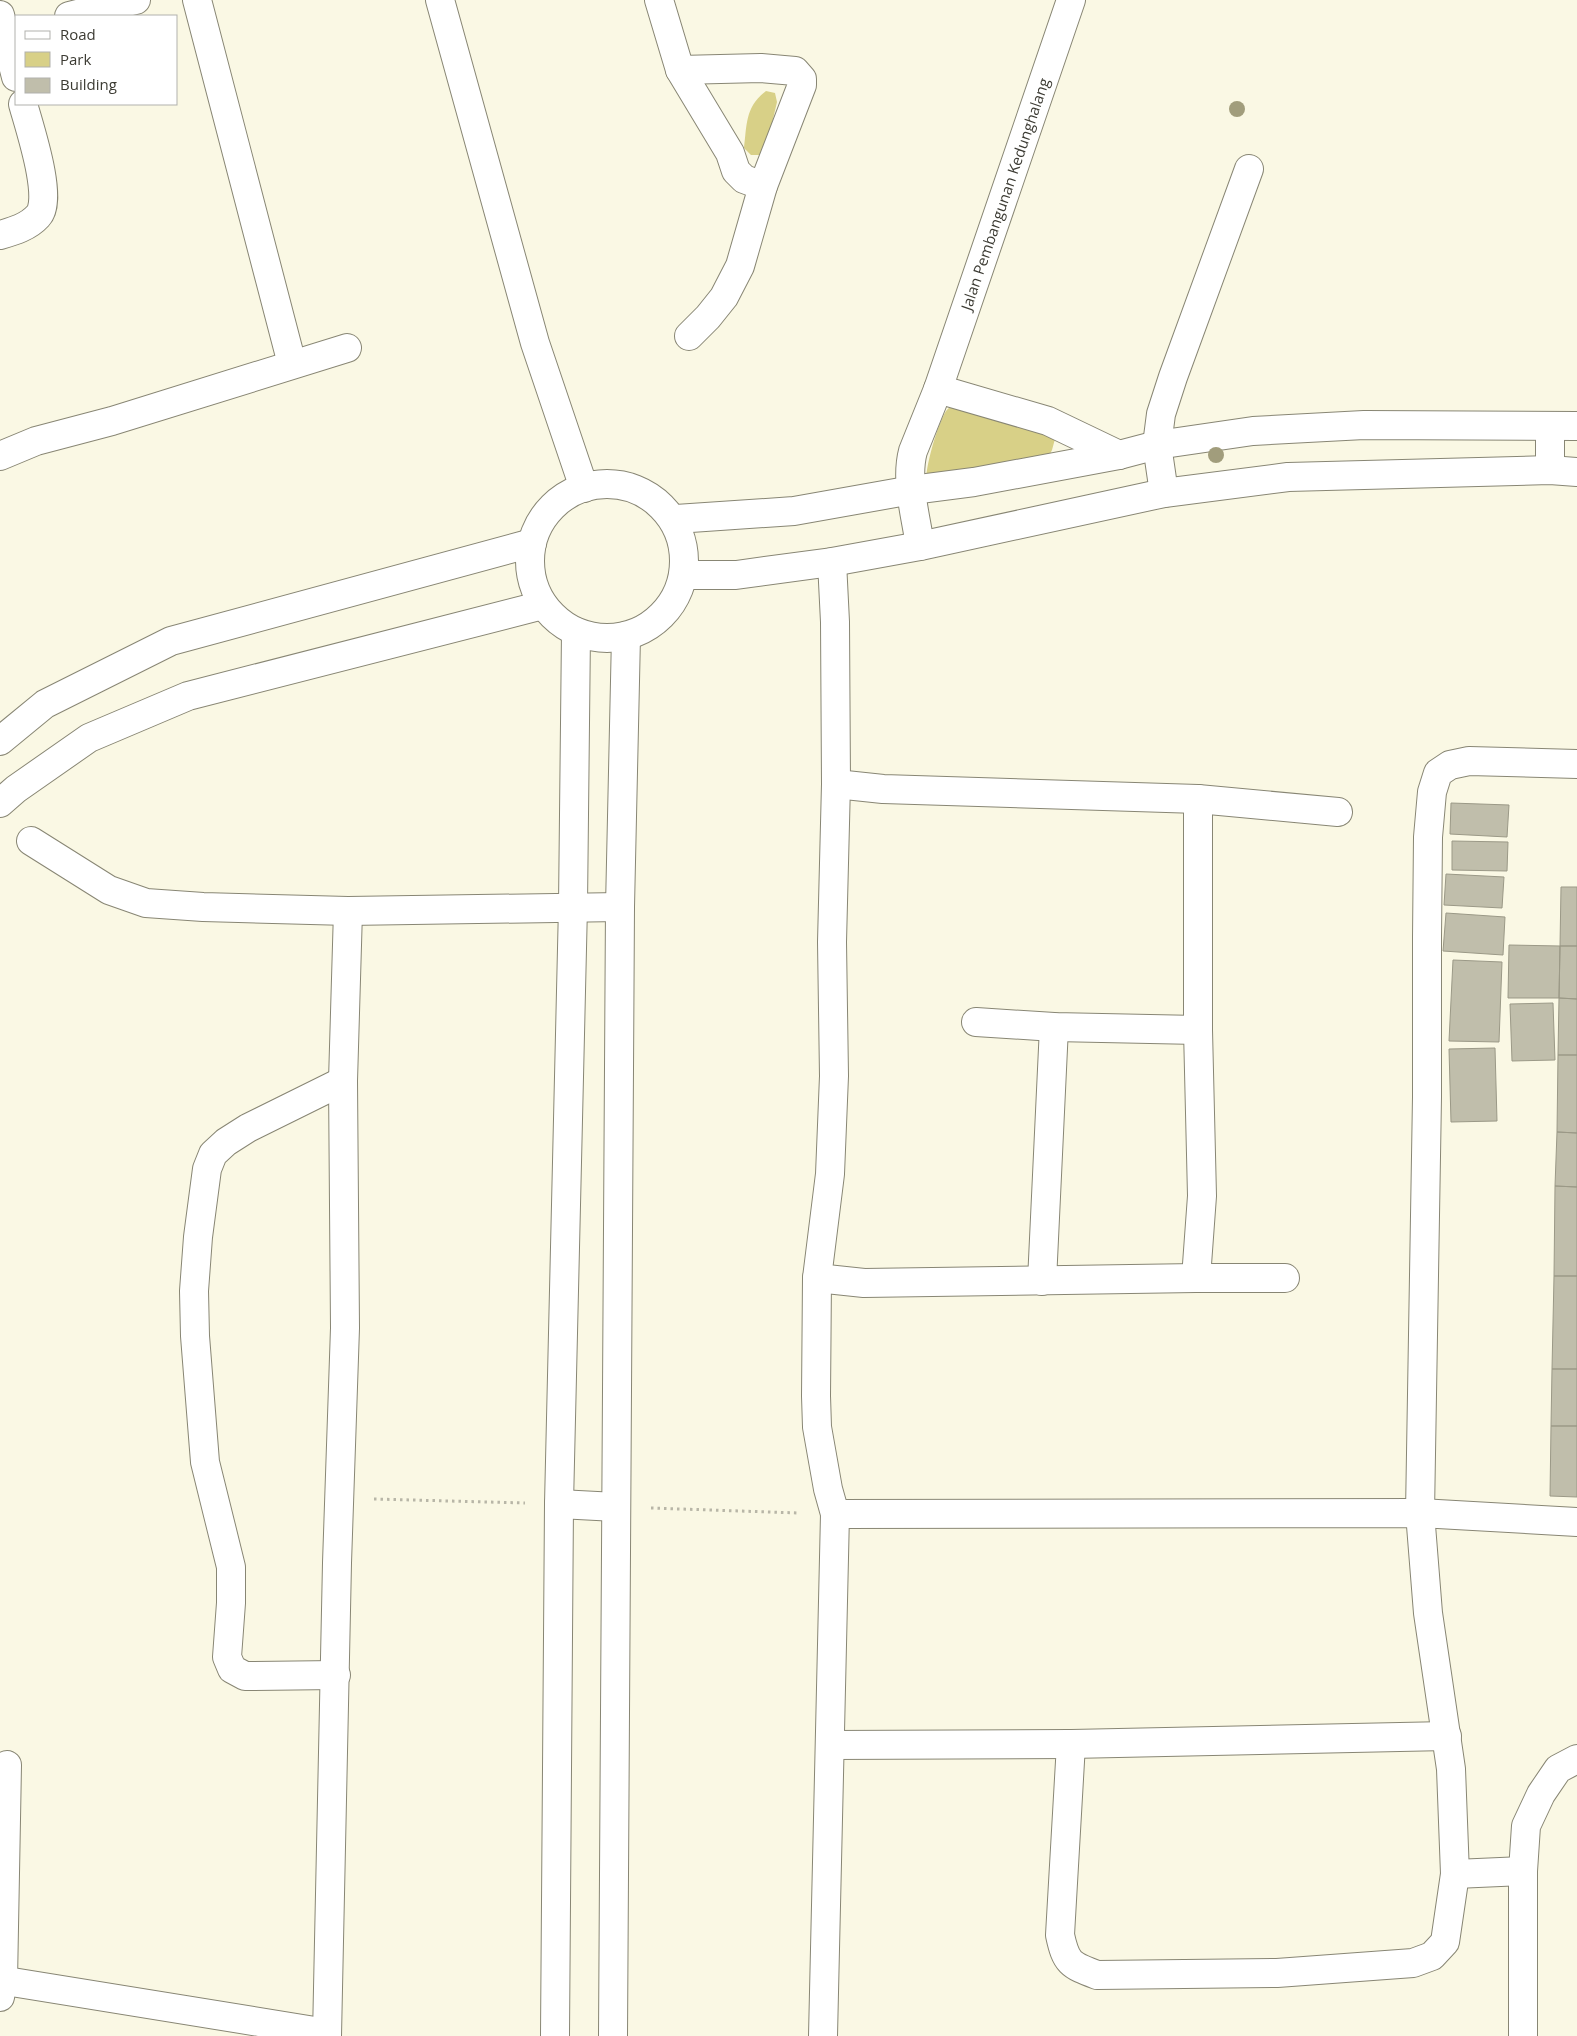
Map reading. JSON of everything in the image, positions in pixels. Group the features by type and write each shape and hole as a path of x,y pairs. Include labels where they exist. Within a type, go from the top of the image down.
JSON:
{"street":[{"path":"73,15 136,0"},
{"path":"197,0 292,364"},
{"path":"440,0 535,344 584,488"},
{"path":"659,0 680,70 730,152 736,171 744,179 763,186"},
{"name":"Jalan Pembangunan Kedunghalang","path":"920,546 910,460 922,425 938,389 1071,0"},
{"path":"7,25 15,71"},
{"path":"680,70 761,68 795,72 802,79 802,85 763,186 740,266 724,296 708,317 689,336"},
{"path":"0,235 26,226 40,215 44,200 40,169 23,105"},
{"path":"1164,493 1157,445 1161,414 1172,377 1249,168"},
{"path":"0,456 36,441 130,416 347,348"},
{"path":"938,389 1048,421 1119,455"},
{"path":"676,519 794,511 912,490 974,482 1119,455 1157,445 1252,430 1364,424 1577,426"},
{"path":"1550,426 1550,470"},
{"path":"684,575 736,575 832,562 920,546 1164,493 1288,477 1550,470 1577,472"},
{"path":"609,484 628,486 646,494 676,519 684,556 684,575 677,596 664,614 647,628 626,636 601,638 576,632 557,621 543,605 533,586 529,565 532,543 540,523 552,506 580,488 584,488 609,484"},
{"path":"0,741 45,704 171,641 532,543"},
{"path":"823,2036 835,1514 828,1489 817,1427 818,1278 830,1174 834,1076 832,942 836,784 836,622 832,562"},
{"path":"0,803 16,789 89,738 188,696 543,605"},
{"path":"555,2036 559,1504 573,906 576,632"},
{"path":"613,2036 620,907 626,636"},
{"path":"1071,1744 1060,1935 1065,1955 1077,1968 1097,1975 1277,1973 1412,1963 1432,1956 1445,1942 1455,1874 1451,1769 1428,1613 1420,1513 1427,1097 1428,836 1432,792 1438,773 1450,765 1469,761 1577,764"},
{"path":"836,784 883,789 1198,799 1338,812"},
{"path":"1196,1278 1202,1196 1198,1030 1198,799"},
{"path":"31,841 109,890 130,899 146,903 203,907 348,911 573,906 620,907"},
{"path":"7,1765 1,1986 328,2035 345,1328 343,1081 348,911"},
{"path":"976,1022 1054,1027 1198,1030"},
{"path":"1042,1281 1054,1027"},
{"path":"336,1675 245,1676 232,1669 227,1658 231,1603 231,1567 206,1462 195,1336 194,1291 198,1237 207,1170 213,1154 226,1142 248,1128 343,1081"},
{"path":"818,1278 864,1283 1285,1278"},
{"path":"559,1504 616,1507"},
{"path":"835,1514 1420,1513 1577,1522"},
{"path":"830,1745 1071,1744 1447,1736"},
{"path":"1523,2036 1526,1826 1541,1794 1558,1769 1577,1759"},
{"path":"1455,1874 1524,1872"}],"path":[{"path":"340,1498 559,1504"},
{"path":"616,1507 835,1514"}],"green space":[{"path":"766,91 775,93 777,102 766,149 761,155 751,155 744,148 748,117 754,103"},
{"path":"955,403 969,403 1055,439 1048,458 926,479 930,454 939,426 946,411"}],"building":[{"path":"1451,803 1509,805 1507,837 1450,834"},
{"path":"1452,841 1508,842 1507,871 1452,870"},
{"path":"1446,874 1504,877 1502,908 1444,905"},
{"path":"1561,887 1577,887 1577,946 1560,946"},
{"path":"1446,913 1505,917 1503,955 1443,951"},
{"path":"1509,945 1560,946 1559,998 1508,998"},
{"path":"1560,946 1577,946 1577,999 1559,998"},
{"path":"1453,960 1502,962 1499,1042 1449,1041"},
{"path":"1559,998 1577,999 1577,1055 1558,1055"},
{"path":"1553,1003 1555,1060 1512,1061 1510,1004"},
{"path":"1495,1048 1497,1121 1451,1122 1449,1049"},
{"path":"1558,1055 1577,1055 1577,1133 1557,1132"},
{"path":"1557,1132 1577,1133 1577,1187 1555,1186"},
{"path":"1555,1186 1577,1187 1577,1276 1554,1276"},
{"path":"1554,1276 1577,1276 1577,1369 1552,1369"},
{"path":"1552,1369 1577,1369 1577,1426 1551,1426"},
{"path":"1551,1426 1577,1426 1577,1497 1550,1496"}]}
